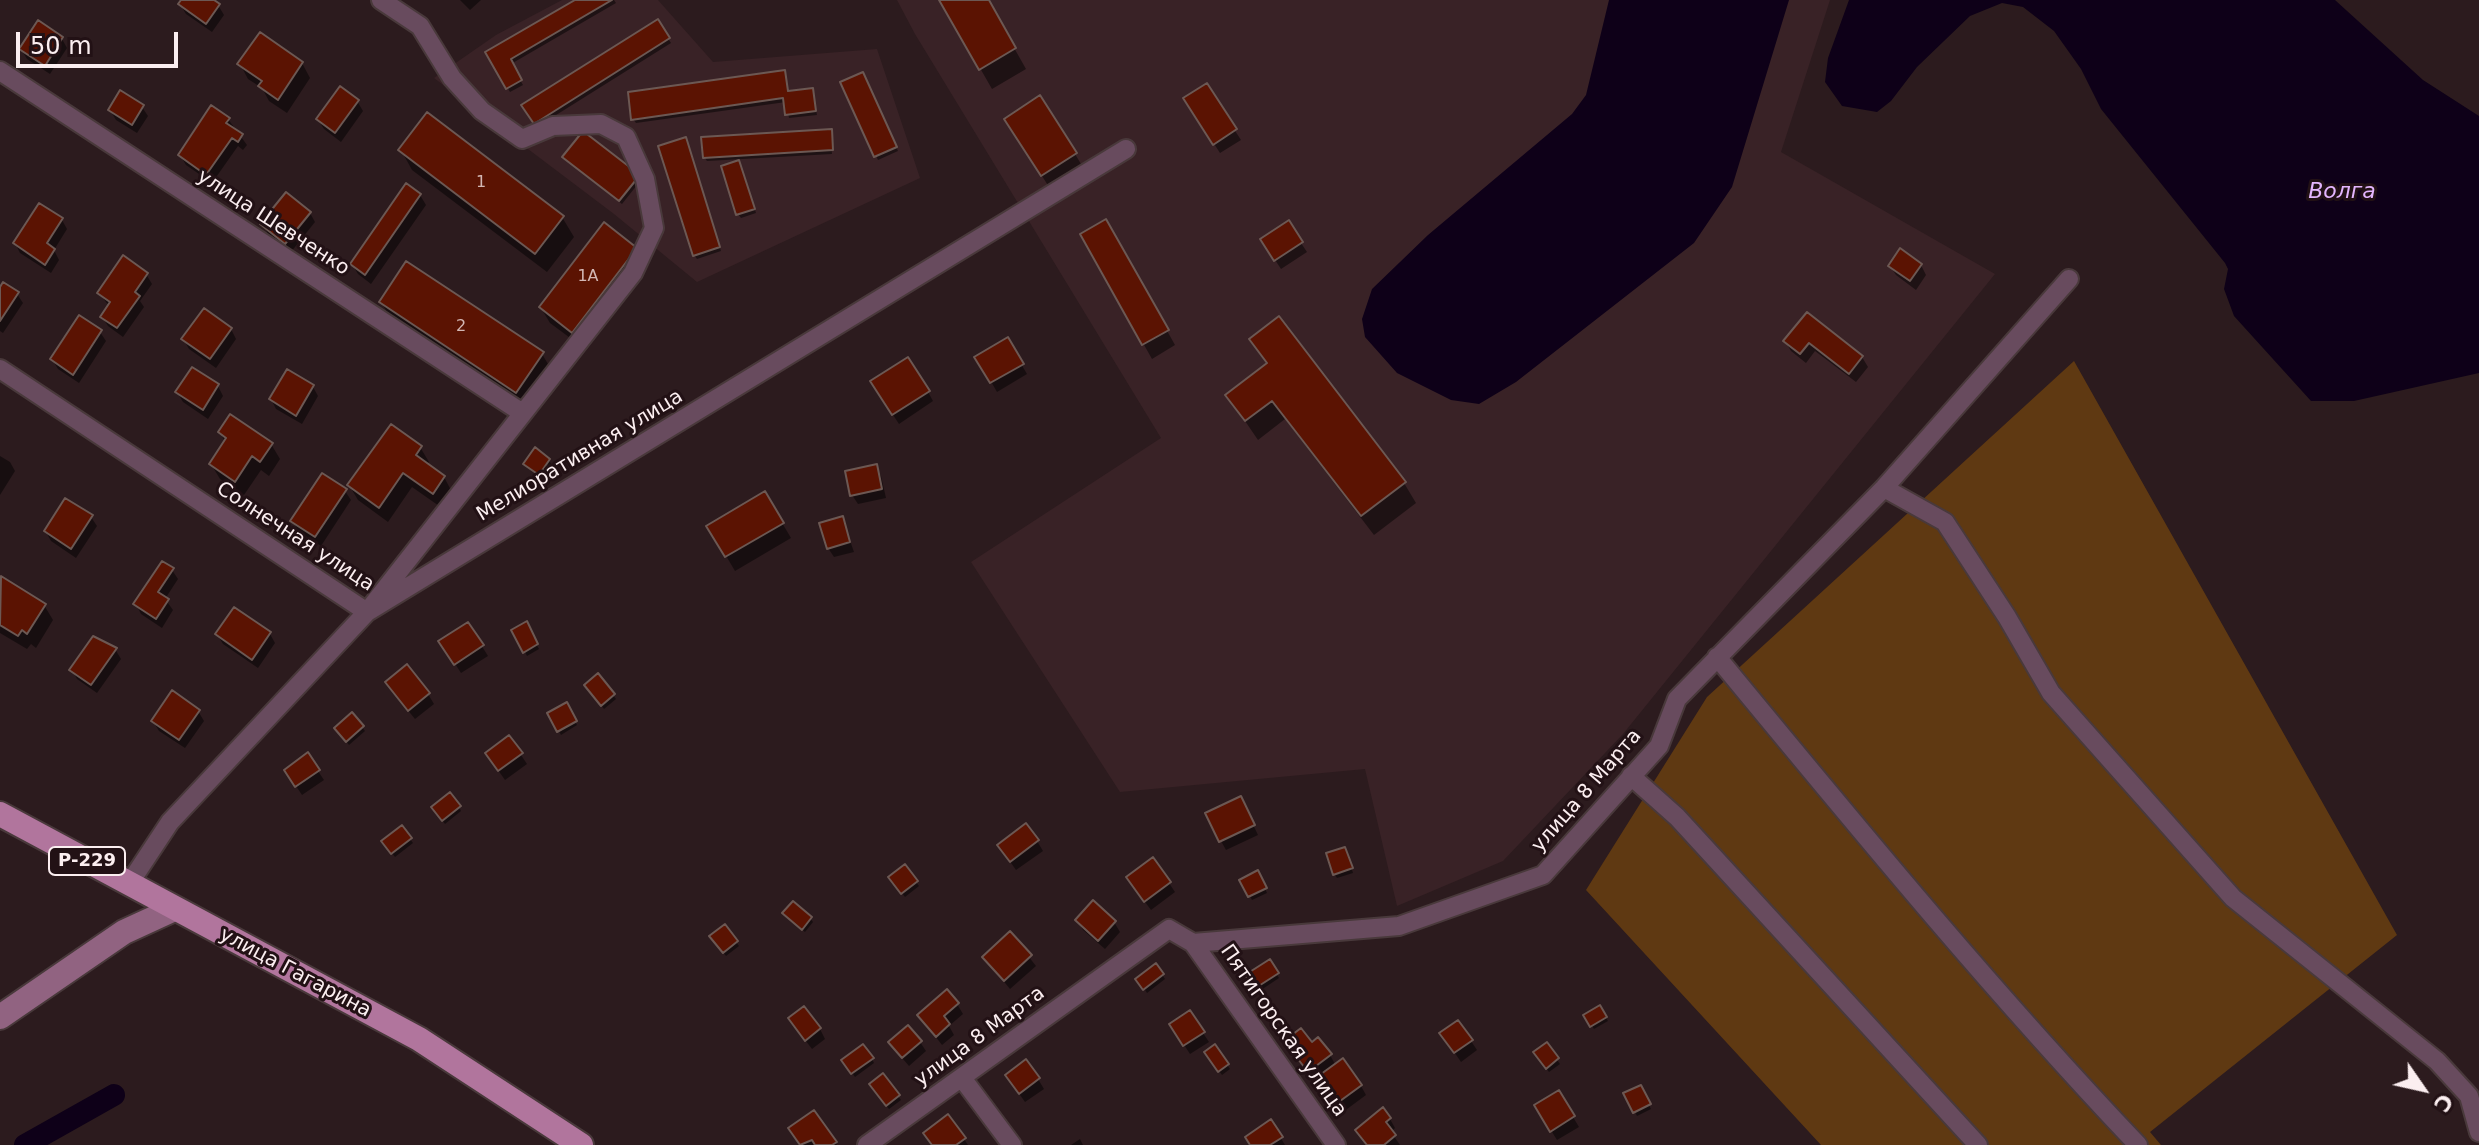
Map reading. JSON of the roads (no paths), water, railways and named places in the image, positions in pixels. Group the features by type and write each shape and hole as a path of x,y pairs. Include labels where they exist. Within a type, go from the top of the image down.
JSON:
{"main road":[{"name":"улица Гагарина","path":"0,814 419,1039 581,1145"}],"street":[{"name":"Солнечная улица","path":"0,369 367,612 633,273 654,228 645,179 626,137 601,124 553,126 522,139 482,111 452,78 420,26 381,0"},
{"name":"улица Шевченко","path":"0,71 521,412"},
{"name":"Мелиоративная улица","path":"129,884 170,822 367,612 1126,149"},
{"name":"улица 8 Марта","path":"867,1145 1169,929 1193,943 1399,926 1543,875 1659,746 1677,699 1884,488 2069,279"},
{"path":"1884,488 1945,522 2007,617 2051,693 2233,898 2437,1061 2469,1096 2479,1132"},
{"path":"1717,657 2051,1054 2138,1145"},
{"path":"1631,776 1677,817 1978,1145"},
{"path":"0,1017 124,932 174,909"},
{"name":"Пятигорская улица","path":"1193,943 1336,1145"},
{"path":"962,1078 1012,1145"}],"water":[{"path":"1609,0 1789,0 1732,187 1694,243 1516,382 1479,404 1451,400 1397,373 1365,337 1362,319 1372,289 1428,235 1572,114 1586,95"},
{"name":"Волга","path":"1849,0 2335,0 2423,80 2479,116 2479,373 2354,401 2311,401 2234,316 2224,289 2228,269 2225,263 2101,109 2081,69 2054,31 2023,7 2002,3 1970,16 1917,67 1891,101 1877,112 1842,106 1825,82 1828,58"}],"waterway":[{"path":"25,1145 114,1095"}]}
